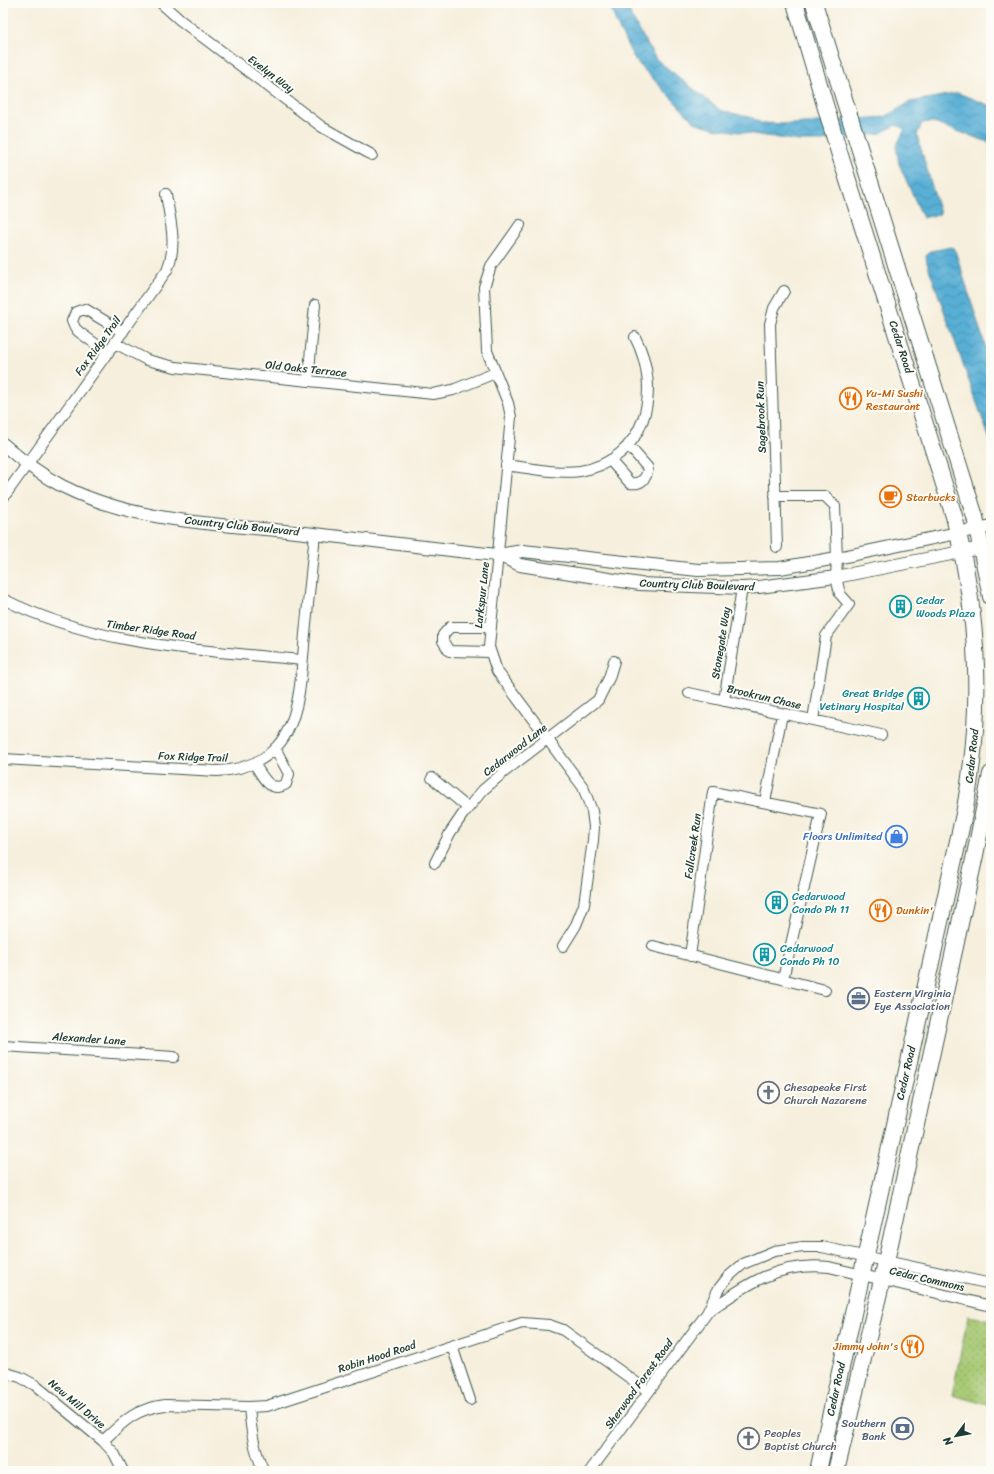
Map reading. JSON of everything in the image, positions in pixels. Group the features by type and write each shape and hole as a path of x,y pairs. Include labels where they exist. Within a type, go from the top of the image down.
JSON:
{"main road":[{"name":"Cedar Road","path":"795,3 839,152 958,533 973,616 977,671 977,712 970,779 818,1471"},
{"name":"Cedar Road","path":"814,3 862,156 985,527 991,597"},
{"name":"Cedar Road","path":"836,1471 882,1280 986,808 991,774"}],"street":[{"name":"Evelyn Way","path":"161,3 180,20 322,127 372,155"},
{"name":"Fox Ridge Trail","path":"3,498 167,270 172,257 174,244 166,194"},
{"name":"Larkspur Lane","path":"520,225 491,266 485,281 487,351 508,403 511,417 490,627 490,652 497,671 583,787 592,811 594,827 584,905 576,925 563,946"},
{"name":"Sagebrook Run","path":"777,547 770,324 774,308 784,291"},
{"path":"308,381 315,305"},
{"path":"108,353 74,328 72,321 76,312 80,309 85,309 123,332"},
{"path":"506,465 562,471 578,471 601,465 610,460 628,445 643,422 648,402 646,362 635,337"},
{"name":"Old Oaks Terrace","path":"115,343 147,360 175,368 433,394 453,390 495,373"},
{"name":"Country Club Boulevard","path":"3,444 49,479 77,494 132,512 185,520 498,555 523,551 667,568 704,570 836,567 962,552 987,547"},
{"path":"610,460 630,483 636,484 641,482 648,473 648,468 628,445"},
{"path":"776,496 825,496 831,500 835,506 836,567 840,594 849,604 826,636 813,720"},
{"name":"Country Club Boulevard","path":"498,555 520,565 640,584 742,588 759,587 985,527"},
{"name":"Fox Ridge Trail","path":"3,759 217,771 234,770 254,763 275,748 286,736 295,716 315,534"},
{"name":"Stonegate Way","path":"724,701 742,588"},
{"name":"Timber Ridge Road","path":"3,598 34,614 71,627 133,642 302,660"},
{"path":"490,627 450,627 443,635 443,641 450,650 490,652"},
{"name":"Cedarwood Lane","path":"435,863 450,833 483,790 504,772 548,740 598,700 614,661"},
{"name":"Brookrun Chase","path":"689,693 881,735"},
{"path":"765,802 782,714"},
{"path":"254,763 269,785 277,788 286,784 289,774 275,748"},
{"path":"432,778 468,808"},
{"name":"Fallcreek Run","path":"690,956 713,792 821,814 783,979"},
{"path":"653,946 825,990"},
{"name":"Alexander Lane","path":"3,1046 174,1057"},
{"name":"Sherwood Forest Road","path":"590,1471 707,1313 718,1290 728,1277 743,1264 774,1251 803,1247 822,1247 885,1262"},
{"name":"Cedar Commons","path":"885,1262 991,1284"},
{"name":"Sherwood Forest Road","path":"707,1313 752,1282 787,1268 813,1266 830,1267 882,1280"},
{"name":"Cedar Commons","path":"882,1280 987,1305 991,1304"},
{"name":"Robin Hood Road","path":"104,1441 129,1416 153,1406 267,1406 522,1323 549,1325 563,1330 648,1391"},
{"path":"452,1346 470,1400"},
{"name":"New Mill Drive","path":"3,1372 20,1377 34,1384 104,1441 114,1453 123,1471"},
{"path":"249,1407 251,1433 258,1458 264,1471"}],"green space":[{"path":"968,1316 991,1320 991,1406 952,1395"}],"water":[{"path":"609,3 628,3 631,16 656,59 720,110 753,118 761,123 790,124 885,117 910,102 958,93 991,106 991,143 931,122 922,123 917,135 940,214 923,218 899,164 896,146 905,129 896,125 879,134 822,141 799,141 713,128 694,122 635,60 617,25"},
{"path":"952,247 955,250 991,364 991,443 927,263 926,256 930,251"}],"place":[{"name":"Yu-Mi Sushi Restaurant","path":"851,399"},
{"name":"Starbucks","path":"891,497"},
{"name":"Cedar Woods Plaza","path":"900,606"},
{"name":"Great Bridge Vetinary Hospital","path":"919,699"},
{"name":"Floors Unlimited","path":"897,836"},
{"name":"Cedarwood Condo Ph 11","path":"776,902"},
{"name":"Dunkin'","path":"881,910"},
{"name":"Cedarwood Condo Ph 10","path":"765,954"},
{"name":"Eastern Virginia Eye Association","path":"859,999"},
{"name":"Chesapeake First Church Nazarene","path":"768,1093"},
{"name":"Jimmy John's","path":"913,1346"},
{"name":"Southern Bank","path":"902,1429"},
{"name":"Peoples Baptist Church","path":"749,1439"}]}
